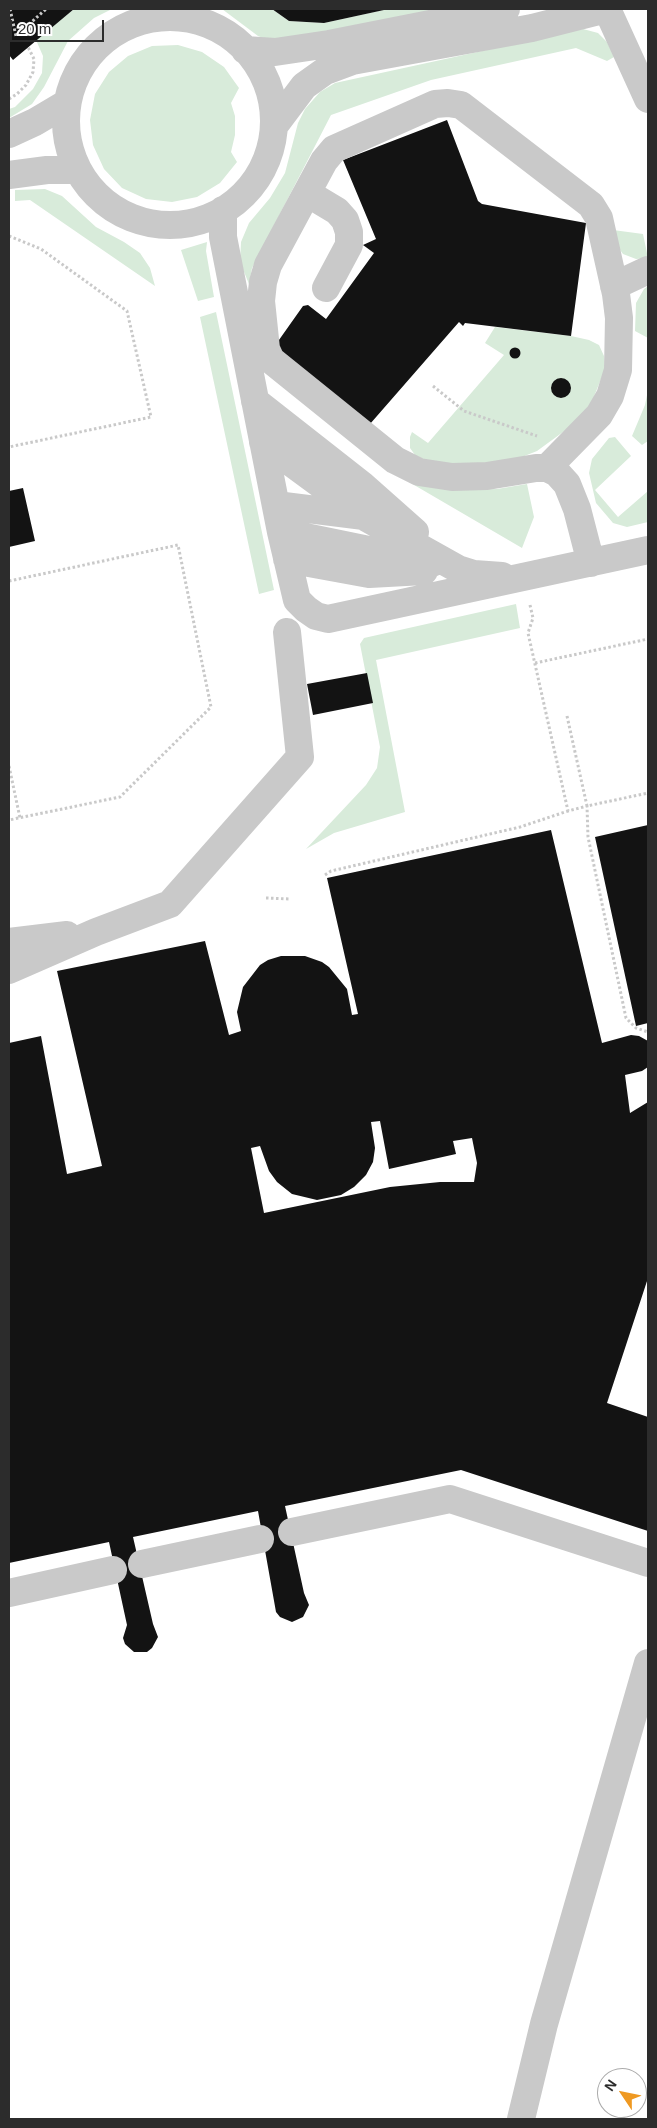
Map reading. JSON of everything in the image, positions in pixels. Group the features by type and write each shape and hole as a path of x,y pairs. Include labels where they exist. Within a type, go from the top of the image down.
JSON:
{"street":[{"path":"245,50 275,52 329,44 506,9"},
{"path":"274,126 304,86 325,71 352,62 532,28 607,9 648,100"},
{"path":"164,16 199,20 230,35 245,50 260,68 270,91 274,126 267,160 249,188 223,210 192,223 158,225 126,216 98,197 78,170 67,138 67,103 79,70 100,43 130,24 164,16"},
{"path":"9,134 36,122 67,103"},
{"path":"547,468 599,415 610,396 618,370 619,318 614,286 599,218 591,205 461,105 448,103 434,104 334,149 324,161 268,265 262,282 261,301 266,349 271,360 380,449 395,460 420,472 452,477 488,476 547,468 557,473 567,484 577,509 591,563"},
{"path":"9,175 48,170 78,170"},
{"path":"307,193 336,211 345,220 349,232 349,245 326,288"},
{"path":"223,210 223,237 263,442 297,600 316,616 328,619 648,550"},
{"path":"614,286 648,270"},
{"path":"255,401 362,485 458,569"},
{"path":"263,442 365,517 458,569"},
{"path":"276,505 365,517"},
{"path":"282,532 474,574 523,578"},
{"path":"288,559 369,574 458,569"},
{"path":"9,970 96,932 170,904 300,756 287,632"},
{"path":"9,942 96,932"},
{"path":"292,1532 450,1499 648,1563"},
{"path":"142,1564 260,1539"},
{"path":"9,1593 113,1570"},
{"path":"521,2119 544,2024 648,1664"}],"path":[{"path":"10,9 16,36 46,9"},
{"path":"9,98 17,94 26,85 33,72 34,59 28,47"},
{"path":"9,236 41,249 127,311 151,416 9,447"},
{"path":"9,581 178,545 211,707 120,797 9,820"},
{"path":"533,618 528,633 568,811"},
{"path":"535,663 648,639"},
{"path":"567,716 587,806 588,837 626,1018 636,1028 648,1032"},
{"path":"9,766 20,818"},
{"path":"325,875 331,871 520,827 587,806 648,793"},
{"path":"266,898 290,899"}],"green space":[{"path":"74,9 112,9 94,18 68,41 44,87 32,104 9,118 9,109 15,107 33,89 42,73 43,56 36,40"},
{"path":"222,9 272,9 289,21 324,23 388,9 454,9 280,45 258,36"},
{"path":"583,29 598,33 607,42 614,57 607,61 576,48 431,80 331,115 252,268 249,284 240,262 241,242 249,223 270,198 285,173 298,123 305,109 320,92 335,83"},
{"path":"178,45 202,52 224,67 239,88 231,103 235,116 235,135 231,152 237,162 220,183 197,197 172,202 146,199 122,188 104,169 93,145 90,120 95,94 109,72 128,56 152,46"},
{"path":"45,189 62,196 96,227 140,253 150,268 155,286 30,200 15,201 15,190"},
{"path":"613,230 643,234 648,258 636,259 623,254 615,243"},
{"path":"207,242 206,251 214,297 198,301 181,250"},
{"path":"648,286 648,338 635,331 636,303 644,289"},
{"path":"216,312 274,590 259,594 200,317"},
{"path":"495,327 571,336 589,340 599,345 604,356 605,369 589,409 574,424 537,451 517,459 485,464 451,465 430,462 415,455 410,448 412,432 428,443 504,355 485,343"},
{"path":"648,390 648,441 642,445 632,436 645,405"},
{"path":"615,437 631,456 595,490 618,517 648,491 648,522 627,527 613,523 596,503 589,473 592,459 609,438"},
{"path":"409,482 456,490 497,489 527,484 534,517 522,548"},
{"path":"516,604 520,628 376,660 405,812 334,833 306,849 366,785 377,768 380,747 360,644 364,638"}],"building":[{"path":"9,9 74,9 13,60 9,55"},
{"path":"272,9 384,10 324,23 289,21"},
{"path":"447,120 478,201 482,204 586,223 571,336 465,323 463,326 459,322 370,424 274,347 303,306 308,305 326,319 374,253 363,245 376,239 343,160"},
{"path":"513,348 517,348 520,353 519,357 513,358 510,355 510,351"},
{"path":"561,378 568,381 571,388 568,395 561,398 554,395 551,388 554,381"},
{"path":"23,488 35,541 9,547 9,491"},
{"path":"367,673 373,703 313,715 307,684"},
{"path":"648,825 648,1023 636,1026 595,837"},
{"path":"551,830 602,1043 631,1035 639,1036 648,1041 648,1067 642,1071 625,1075 630,1113 648,1102 648,1278 607,1403 648,1417 648,1531 461,1470 285,1506 304,1593 309,1605 303,1617 292,1622 280,1617 276,1612 258,1511 133,1537 153,1624 158,1637 152,1648 147,1652 134,1652 125,1644 123,1638 127,1625 109,1542 9,1563 9,1043 41,1036 67,1174 102,1166 57,971 205,941 229,1035 241,1031 237,1012 243,987 260,965 281,956 305,956 322,962 329,967 347,989 352,1015 358,1014 327,878","holes":["380,1121 389,1169 456,1154 453,1141 472,1138 477,1163 474,1182 440,1182 390,1187 264,1213 251,1148 260,1146 269,1171 277,1182 292,1194 317,1200 341,1195 354,1187 366,1175 373,1162 375,1148 371,1122"]}]}
